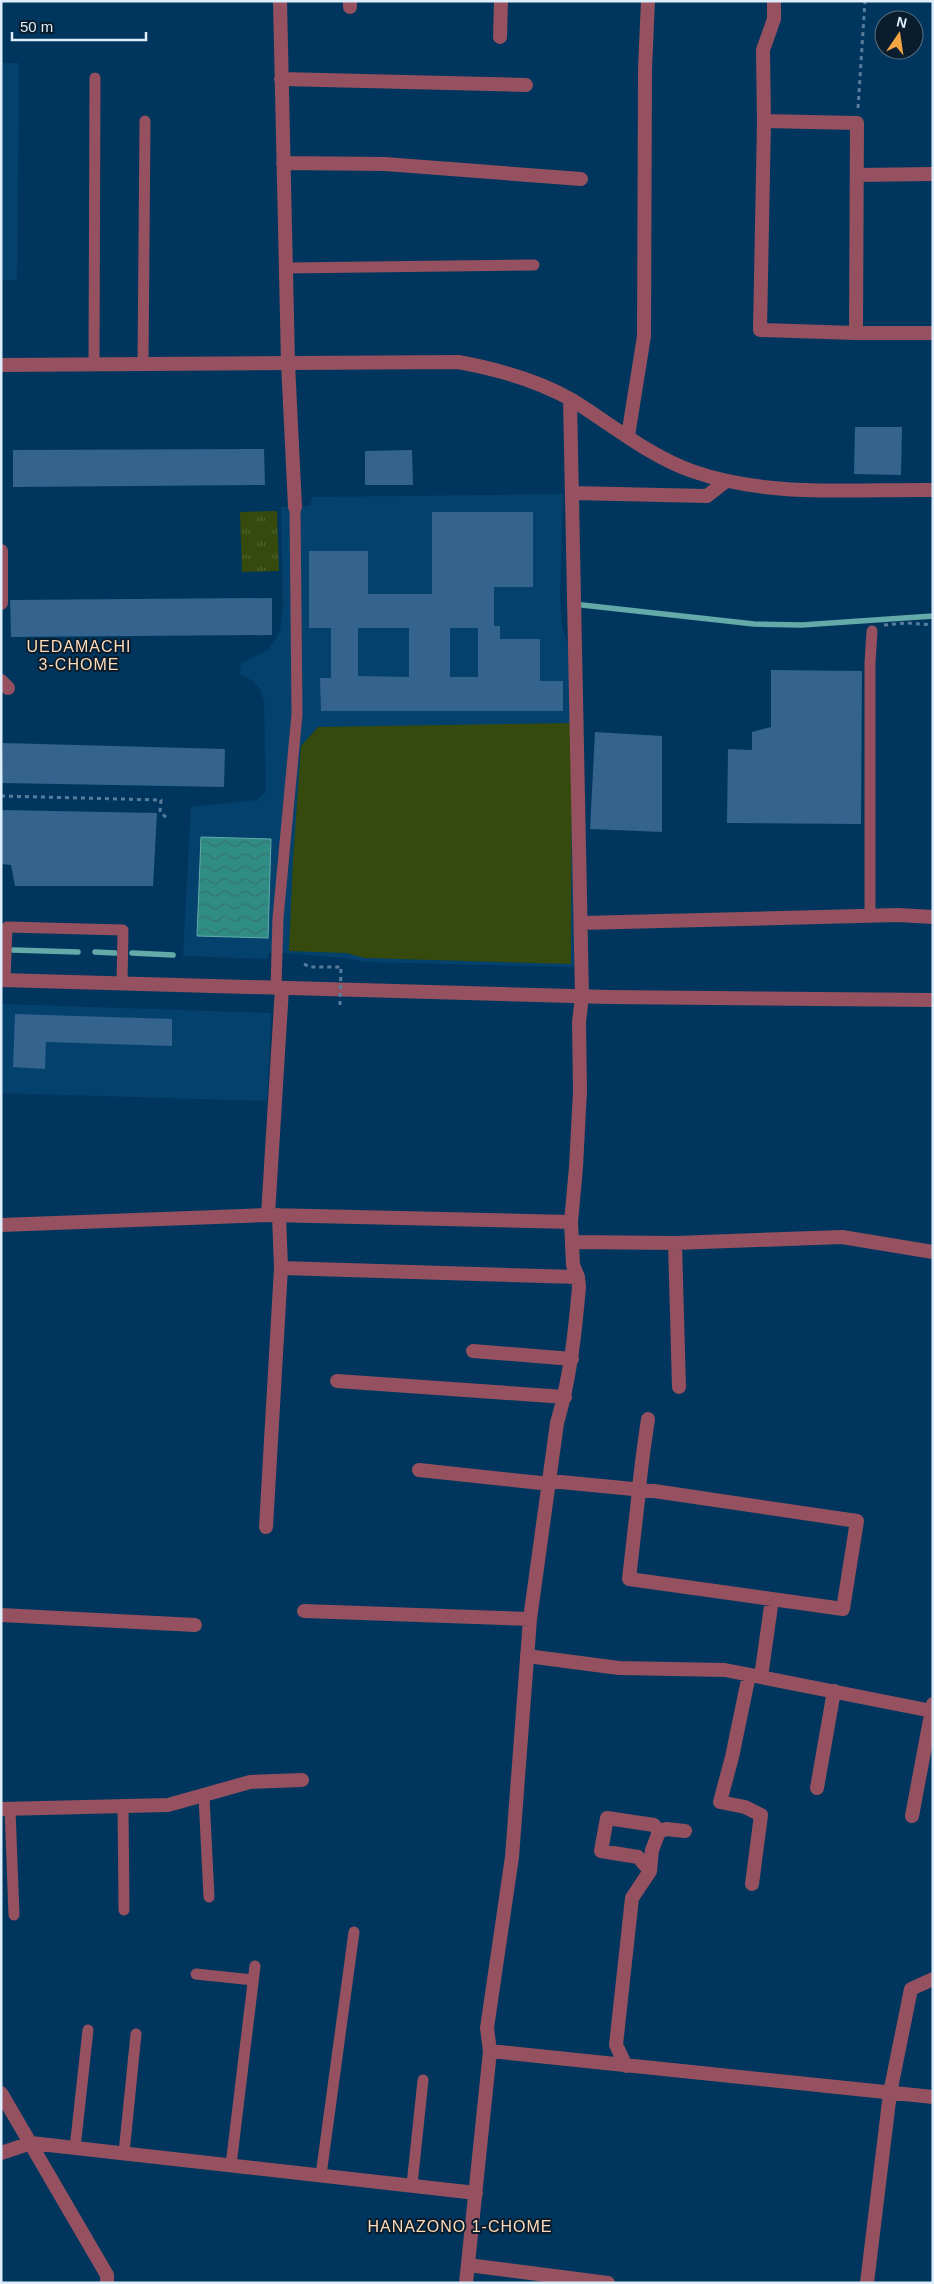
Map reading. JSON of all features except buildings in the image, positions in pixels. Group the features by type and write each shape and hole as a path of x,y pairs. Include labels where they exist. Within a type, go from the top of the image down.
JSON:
{"street":[{"path":"280,1 288,363 295,507"},
{"path":"500,37 501,1"},
{"path":"628,436 644,336 645,69 648,1"},
{"path":"774,1 774,19 764,50 760,330 933,333"},
{"path":"281,79 526,85"},
{"path":"764,120 857,123 856,333"},
{"path":"283,163 385,164 581,179"},
{"path":"857,175 933,174"},
{"path":"1,364 458,362 487,367 544,386 570,400 666,460 692,471 726,481 791,489 933,490"},
{"path":"466,2283 490,2051 487,2028 512,1857 530,1619 557,1423 565,1397 576,1328 578,1276 573,1265 571,1222 580,1091 579,1022 582,996 570,400"},
{"path":"572,493 707,496 726,481"},
{"path":"1,551 1,603"},
{"path":"581,923 870,916 933,917"},
{"path":"3,980 582,996 933,1000"},
{"path":"266,1527 281,1268 274,1215 279,988"},
{"path":"1,1225 274,1215 571,1222"},
{"path":"572,1242 675,1243 842,1237 933,1252"},
{"path":"675,1243 679,1387"},
{"path":"281,1268 578,1276"},
{"path":"473,1351 572,1359"},
{"path":"337,1381 565,1397"},
{"path":"419,1470 639,1491 857,1521 843,1609 630,1579 639,1491 648,1419"},
{"path":"752,1884 761,1815 745,1807 720,1802 755,1676 772,1599"},
{"path":"304,1611 530,1619"},
{"path":"1,1615 195,1625"},
{"path":"527,1656 619,1668 707,1668 834,1692 932,1707 912,1816"},
{"path":"817,1788 834,1692"},
{"path":"6,1809 168,1805 250,1782 302,1780"},
{"path":"650,1871 638,1857 601,1851 607,1818 654,1825 659,1832"},
{"path":"626,2066 616,2045 632,1898 650,1871 652,1850 659,1832 666,1829 685,1831"},
{"path":"867,2283 890,2093 911,1989 933,1979"},
{"path":"490,2051 933,2097"},
{"path":"1,2093 108,2275 107,2283"},
{"path":"1,2153 31,2143 476,2193"},
{"path":"468,2265 608,2283"}],"lane":[{"path":"94,364 95,78"},
{"path":"143,364 145,121"},
{"path":"286,268 534,265"},
{"path":"279,988 278,918 297,714 295,507"},
{"path":"870,916 870,663 872,631"},
{"path":"3,980 7,927 123,930 122,984"},
{"path":"204,1796 209,1897"},
{"path":"123,1807 124,1910"},
{"path":"6,1809 14,1915"},
{"path":"322,2175 354,1932"},
{"path":"231,2165 254,1966"},
{"path":"196,1974 253,1980"},
{"path":"76,2148 88,2030"},
{"path":"124,2153 136,2034"},
{"path":"412,2185 423,2080"}],"path":[{"path":"857,123 865,1"},
{"path":"872,631 873,627 889,624 933,625"},
{"path":"1,796 161,800 160,812 168,819"},
{"path":"304,964 310,967 341,967 340,1005"}],"shaded area":[{"path":"1,63 19,63 17,280 1,280"},
{"path":"563,494 560,594 562,626 576,678 574,967 365,962 345,958 285,953 268,953 268,959 183,956 191,807 257,800 266,791 264,702 261,690 253,681 240,674 241,663 268,650 277,638 281,625 283,607 281,507 310,506 312,497"},
{"path":"1,1004 271,1013 267,1101 1,1093"}],"green space":[{"path":"277,511 279,571 242,572 240,512"},
{"path":"572,723 571,964 365,958 346,953 289,951 301,746 318,727"}],"water":[{"path":"201,837 271,839 268,938 197,936"}],"waterway":[{"path":"582,605 754,624 802,625 933,616"},
{"path":"13,950 78,952"},
{"path":"95,952 115,953"},
{"path":"132,953 173,955"}],"district":[{"name":"UEDAMACHI 3-CHOME","path":"79,655"},
{"name":"HANAZONO 1-CHOME","path":"460,2226"}]}
